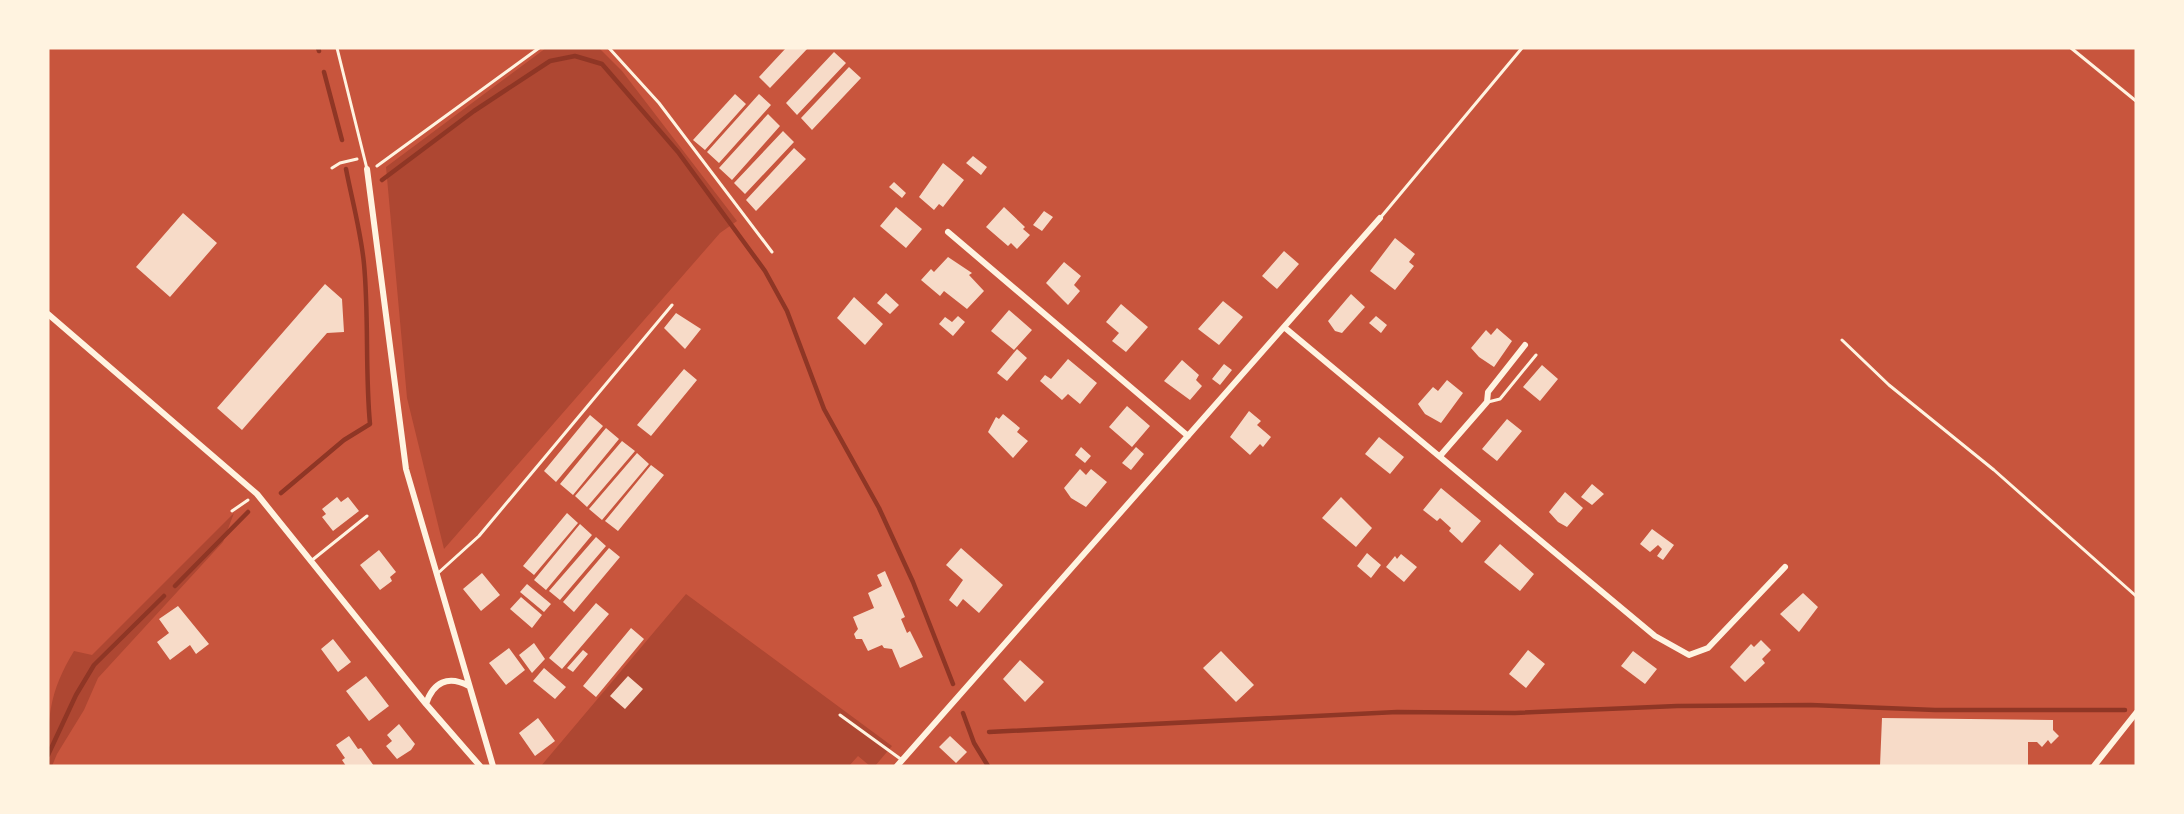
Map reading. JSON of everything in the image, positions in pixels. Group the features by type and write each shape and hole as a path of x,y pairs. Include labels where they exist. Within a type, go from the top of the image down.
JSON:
{"street":[{"path":"367,169 406,470 493,766"},
{"path":"897,766 1380,218"},
{"path":"948,232 1188,436"},
{"path":"48,314 257,494 426,704 480,766"},
{"path":"1284,327 1655,636 1689,655 1708,648 1785,567"},
{"path":"1440,456 1487,402 1488,392 1525,345"},
{"path":"426,704 433,687 440,682 459,680 469,686"},
{"path":"2094,766 2136,713"}],"lane":[{"path":"337,48 367,169"},
{"path":"1380,218 1522,48"},
{"path":"435,575 479,536 672,305"},
{"path":"1487,402 1500,399 1536,355"},
{"path":"311,561 367,516"},
{"path":"840,715 902,760"}],"path":[{"path":"367,169 379,166 538,48"},
{"path":"609,48 659,103 772,252"},
{"path":"2071,48 2136,101"},
{"path":"332,168 340,163 364,158"},
{"path":"1842,340 1889,385 1994,470 2136,596"},
{"path":"232,511 257,494"}],"shaded area":[{"path":"546,48 599,48 622,71 737,221 720,233 444,549 407,398 386,167"},
{"path":"234,513 223,542 98,678 84,710 52,766 48,766 51,707 59,680 74,651 92,655"},
{"path":"686,594 892,746 875,766 870,766 858,756 849,766 541,766"}],"building":[{"path":"786,48 808,48 770,88 759,77"},
{"path":"834,52 846,63 797,115 786,103"},
{"path":"849,67 861,78 812,130 801,118"},
{"path":"735,94 746,104 705,150 693,140"},
{"path":"759,94 771,105 719,163 707,152"},
{"path":"768,114 780,126 732,180 719,168"},
{"path":"783,131 794,142 745,194 734,183"},
{"path":"794,148 806,159 756,211 746,200"},
{"path":"973,156 987,167 981,175 966,163"},
{"path":"943,163 964,180 943,207 939,204 934,210 919,197"},
{"path":"894,182 906,193 902,198 889,187"},
{"path":"896,207 922,229 906,248 880,226"},
{"path":"1004,207 1030,235 1017,249 1011,243 1008,246 986,227"},
{"path":"1044,211 1053,217 1042,231 1033,225"},
{"path":"183,213 217,243 170,297 136,267"},
{"path":"1395,238 1415,254 1409,262 1414,266 1395,290 1370,271"},
{"path":"1284,251 1299,264 1277,289 1262,276"},
{"path":"948,257 972,273 969,275 984,291 967,309 944,291 940,296 921,280 931,269 934,272"},
{"path":"1064,262 1081,276 1074,285 1080,291 1068,305 1046,283"},
{"path":"325,284 342,299 344,332 327,333 242,430 217,408"},
{"path":"886,293 899,305 890,314 877,303"},
{"path":"1351,294 1365,307 1342,333 1335,331 1328,321"},
{"path":"854,297 883,324 865,345 837,318"},
{"path":"1223,301 1243,317 1219,345 1198,329"},
{"path":"1121,304 1148,327 1126,352 1112,341 1119,333 1106,322"},
{"path":"1009,310 1032,330 1014,350 991,331"},
{"path":"676,313 701,329 685,349 664,328"},
{"path":"958,316 965,322 953,336 939,324 945,317 952,322"},
{"path":"1376,316 1387,325 1381,333 1369,323"},
{"path":"1497,328 1512,341 1494,367 1479,357 1471,348 1486,330 1491,335"},
{"path":"1017,349 1027,358 1007,381 997,373"},
{"path":"1068,359 1097,383 1080,404 1068,394 1062,400 1040,381 1045,375 1051,379"},
{"path":"1182,360 1199,375 1196,380 1202,386 1190,400 1164,381"},
{"path":"1224,364 1232,370 1220,385 1212,379"},
{"path":"1542,365 1558,379 1540,401 1523,387"},
{"path":"684,369 697,380 651,436 637,425"},
{"path":"1447,380 1463,393 1441,423 1425,414 1418,404 1433,387 1438,391"},
{"path":"1127,406 1150,426 1132,447 1109,427"},
{"path":"1249,411 1261,421 1257,425 1271,437 1263,447 1260,444 1250,455 1230,437"},
{"path":"1003,414 1020,428 1017,432 1028,441 1013,458 988,432 996,417 999,419"},
{"path":"590,415 603,426 556,482 544,471"},
{"path":"1507,419 1522,431 1497,461 1482,449"},
{"path":"606,428 619,439 573,495 560,484"},
{"path":"1379,437 1404,457 1390,474 1365,454"},
{"path":"622,441 635,451 587,507 575,496"},
{"path":"1081,447 1091,456 1085,463 1075,455"},
{"path":"1136,447 1144,454 1131,470 1122,463"},
{"path":"637,453 649,464 602,520 589,509"},
{"path":"651,465 664,475 618,531 605,521"},
{"path":"1080,469 1086,475 1091,469 1107,482 1086,507 1071,498 1064,488"},
{"path":"1592,484 1604,494 1592,505 1581,497"},
{"path":"1441,488 1481,521 1462,543 1449,531 1451,528 1440,518 1437,521 1423,510"},
{"path":"1565,492 1583,508 1567,527 1558,522 1549,512"},
{"path":"337,497 341,502 348,497 359,511 333,531 322,517 326,514 322,509"},
{"path":"1341,497 1372,528 1356,547 1322,518"},
{"path":"567,513 578,523 534,575 523,566"},
{"path":"580,524 592,535 546,590 534,580"},
{"path":"1652,529 1674,545 1663,560 1657,556 1662,549 1658,545 1650,552 1640,544"},
{"path":"596,537 606,546 560,600 549,591"},
{"path":"1500,544 1534,574 1520,591 1484,562"},
{"path":"609,548 620,557 574,612 563,602"},
{"path":"961,548 1003,585 979,613 963,599 957,607 949,600 963,580 946,565"},
{"path":"379,550 396,572 390,577 392,581 380,590 360,565"},
{"path":"1367,553 1381,565 1371,578 1357,566"},
{"path":"1401,554 1417,567 1404,582 1386,567 1395,556 1397,559"},
{"path":"885,571 905,617 901,619 907,633 910,631 923,657 900,668 892,649 884,648 882,645 868,651 862,639 856,639 854,634 858,629 853,617 874,608 868,593 882,586 877,575"},
{"path":"482,573 500,595 481,611 463,589"},
{"path":"527,584 551,604 544,612 520,592"},
{"path":"1803,593 1818,607 1799,632 1780,614"},
{"path":"521,597 542,615 532,628 510,609"},
{"path":"596,603 609,614 562,669 549,658"},
{"path":"178,606 209,644 196,654 190,645 170,660 157,642 169,633 159,619"},
{"path":"631,628 644,639 596,697 583,686"},
{"path":"333,639 351,662 338,672 321,649"},
{"path":"1761,640 1771,650 1762,659 1765,663 1745,682 1730,667 1751,644 1754,647"},
{"path":"534,643 545,659 532,673 519,655"},
{"path":"509,648 525,670 506,685 489,663"},
{"path":"583,650 588,654 573,672 567,668"},
{"path":"1528,650 1545,664 1526,688 1509,674"},
{"path":"1221,651 1254,685 1236,702 1203,668"},
{"path":"1633,651 1657,669 1645,684 1621,666"},
{"path":"1020,660 1044,682 1025,702 1003,679"},
{"path":"544,668 566,687 555,699 533,681"},
{"path":"366,676 389,706 369,721 346,691"},
{"path":"628,676 643,689 625,709 610,696"},
{"path":"538,718 555,741 535,756 519,733"},
{"path":"1882,718 2053,720 2053,730 2059,736 2051,744 2048,740 2042,747 2037,742 2028,742 2028,766 1880,766"},
{"path":"399,724 415,744 411,750 397,759 386,746 392,741 387,735"},
{"path":"349,736 374,766 346,766 342,760 345,758 336,745"},
{"path":"950,736 967,752 956,763 939,747"}],"waterway":[{"path":"382,180 474,111 550,61 575,56 602,64 678,152 765,271 787,311 824,409 879,508 913,582 953,684"},
{"path":"324,72 342,140"},
{"path":"281,493 344,440 370,424 364,264 346,169"},
{"path":"175,586 248,512"},
{"path":"48,755 76,695 94,665 164,596"},
{"path":"989,732 1397,712 1515,713 1677,706 1811,705 1935,710 2125,710"},
{"path":"963,713 974,743 988,766"}]}
